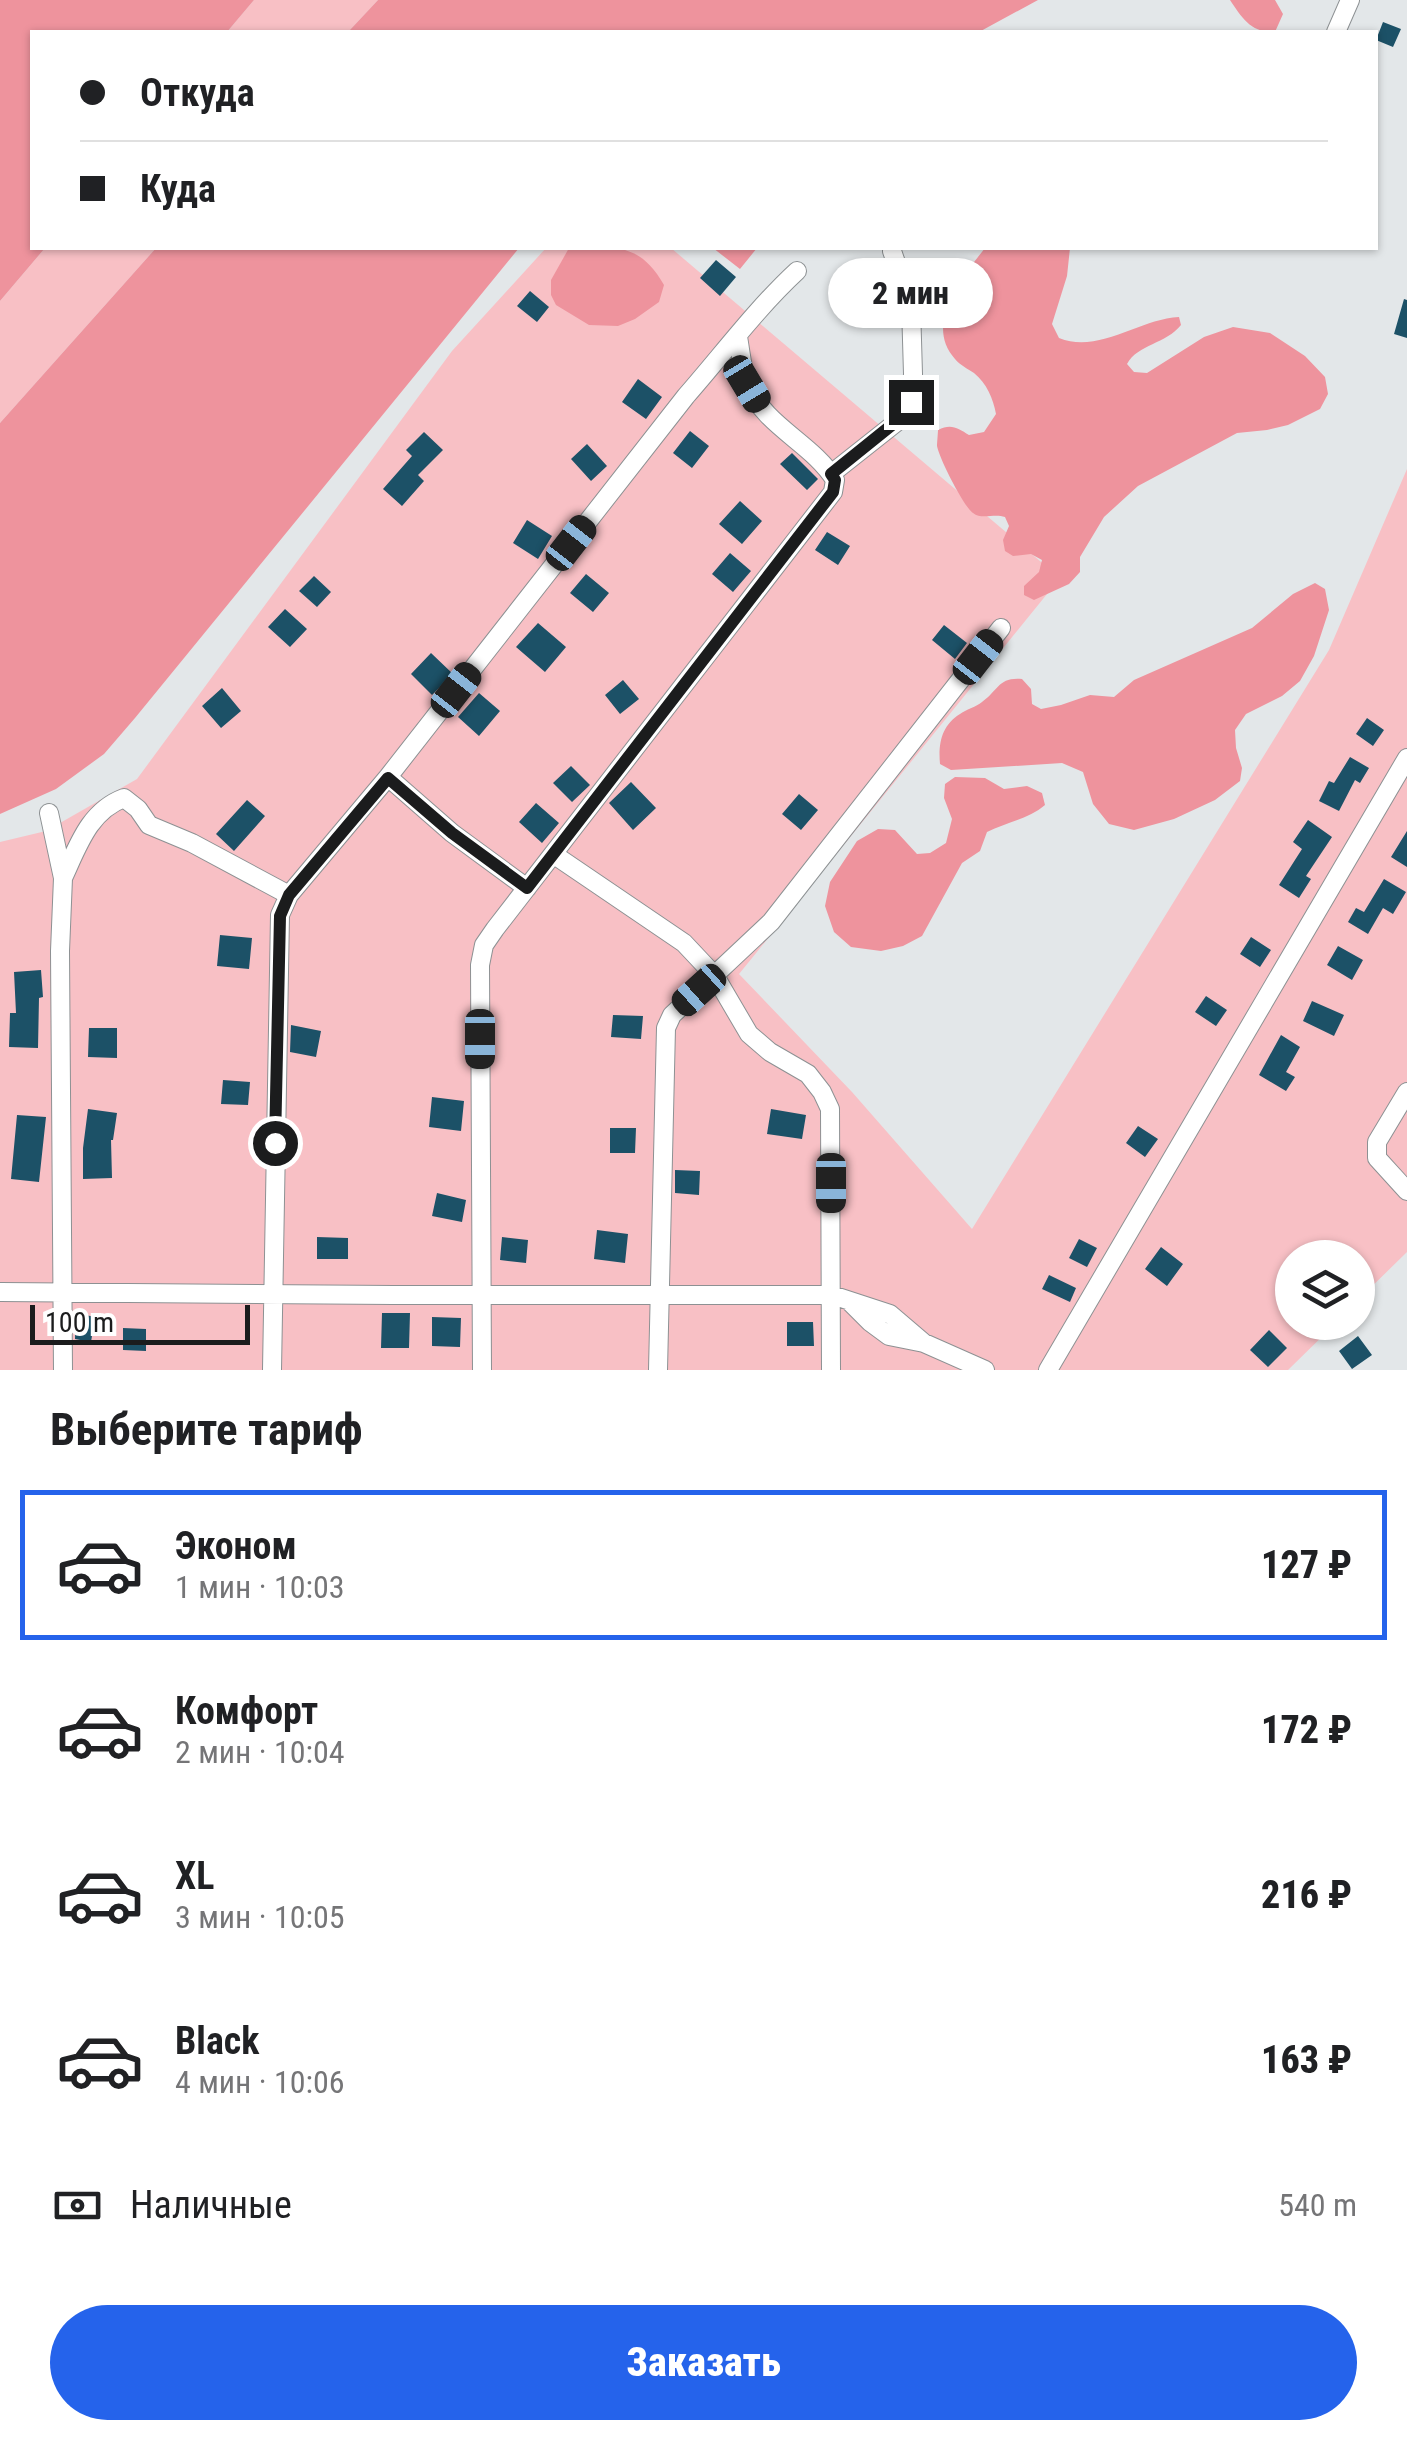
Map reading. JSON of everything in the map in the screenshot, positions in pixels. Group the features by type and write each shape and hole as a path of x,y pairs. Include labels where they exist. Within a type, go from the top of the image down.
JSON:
{"street":[{"path":"1337,30 1350,0"},
{"path":"831,474 898,420 911,402 911,306 892,251"},
{"path":"272,1370 280,916 289,895 388,778 686,396 772,295 798,271"},
{"path":"482,1370 480,966 484,945 833,492 835,480 824,462 762,410 747,384 738,337"},
{"path":"658,1370 666,1028 672,1015 772,922 1001,628"},
{"path":"1048,1370 1407,758"},
{"path":"388,778 452,833 527,888"},
{"path":"63,878 90,822 110,803 124,798 149,825 192,843 289,895"},
{"path":"49,814 63,878 63,1370"},
{"path":"553,854 684,943 715,976 749,1034 770,1052 808,1074 822,1092 830,1109 831,1370"},
{"path":"1407,1092 1377,1142 1377,1158 1407,1192"},
{"path":"0,1292 832,1295 890,1314 924,1342 985,1370"}],"shaded area":[{"path":"0,0 254,0 229,30 30,30 30,250 43,250 0,301"},
{"path":"254,0 378,0 350,30 229,30"},
{"path":"378,0 1038,0 983,30 350,30"},
{"path":"1230,0 1275,0 1283,14 1276,30 1253,27"},
{"path":"43,250 154,250 0,423 0,301"},
{"path":"154,250 517,250 104,754 56,789 0,814 0,423"},
{"path":"544,250 673,250 1060,578 739,974 852,1092 972,1229 1329,650 1407,469 1407,1252 1375,1283 1375,1240 1275,1240 1275,1340 1319,1340 1288,1370 0,1370 0,842 46,831 137,779 452,351"},
{"path":"568,250 624,250 645,261 664,285 659,302 635,319 618,326 589,325 556,305 551,280"},
{"path":"716,250 755,250 740,269"},
{"path":"984,250 1070,250 1067,276 1052,324 1059,338 1089,342 1179,317 1181,325 1175,331 1127,364 1134,372 1147,373 1204,337 1233,327 1270,333 1305,356 1325,377 1328,394 1320,409 1288,425 1237,433 1138,486 1104,517 1080,557 1080,572 1069,584 1034,600 1024,595 1024,586 1039,572 1042,560 1031,554 1013,556 1005,551 1003,540 1009,526 1005,517 980,516 969,509 937,446 938,430 958,428 969,435 984,432 996,414 986,387 955,359 943,331 950,301"},
{"path":"1315,583 1325,589 1329,610 1314,656 1300,681 1282,696 1246,714 1235,730 1242,768 1240,781 1215,800 1174,819 1134,830 1109,824 1093,804 1083,772 1062,763 951,770 940,764 945,729 1003,682 1022,679 1031,689 1032,704 1041,709 1090,695 1114,697 1134,680 1252,628 1293,594"},
{"path":"955,777 985,778 1004,789 1027,786 1042,793 1045,805 987,832 980,851 962,863 922,936 881,951 851,947 834,932 825,906 830,882 857,841 878,829 895,830 917,854 930,853 946,843 952,819 944,798 945,784"}],"building":[{"path":"1383,22 1401,29 1393,47 1378,41"},
{"path":"716,260 736,277 720,296 700,278"},
{"path":"530,291 549,307 537,322 517,306"},
{"path":"1404,299 1407,300 1407,338 1394,334"},
{"path":"638,379 662,397 646,419 622,402"},
{"path":"690,431 709,446 692,468 673,453"},
{"path":"424,432 443,450 418,475 424,481 402,506 383,489 412,456 406,450"},
{"path":"587,444 607,466 591,481 571,459"},
{"path":"792,453 818,479 807,490 780,464"},
{"path":"740,501 762,521 742,544 719,524"},
{"path":"527,520 552,536 538,559 513,543"},
{"path":"827,532 850,546 838,565 815,550"},
{"path":"730,553 751,571 733,592 712,574"},
{"path":"586,574 609,593 593,612 570,593"},
{"path":"314,576 331,592 317,607 299,591"},
{"path":"285,609 307,629 290,647 268,627"},
{"path":"538,623 566,647 545,672 516,647"},
{"path":"944,625 967,643 955,659 932,640"},
{"path":"431,653 453,674 432,695 411,674"},
{"path":"623,680 639,699 620,714 605,695"},
{"path":"222,688 241,711 221,728 202,706"},
{"path":"479,693 500,711 479,736 458,717"},
{"path":"1367,718 1384,730 1373,746 1356,734"},
{"path":"1350,757 1369,768 1360,783 1355,780 1339,811 1319,801 1329,781 1334,783"},
{"path":"571,766 590,785 572,802 553,783"},
{"path":"631,782 656,808 633,830 609,803"},
{"path":"799,794 818,810 801,830 782,814"},
{"path":"247,800 265,816 234,851 216,834"},
{"path":"536,803 559,823 542,843 519,822"},
{"path":"1308,820 1332,837 1306,876 1311,879 1299,898 1279,885 1302,849 1293,842"},
{"path":"1407,831 1407,867 1391,857"},
{"path":"1384,879 1406,892 1393,914 1383,908 1368,934 1348,922 1356,908 1364,912"},
{"path":"220,935 252,938 249,969 217,966"},
{"path":"1251,937 1271,950 1260,967 1240,954"},
{"path":"1338,946 1363,960 1352,980 1327,965"},
{"path":"41,970 43,997 39,998 38,1048 9,1047 10,1013 16,1013 14,972"},
{"path":"1206,996 1227,1010 1216,1026 1195,1012"},
{"path":"1312,1001 1344,1015 1334,1036 1303,1021"},
{"path":"613,1015 643,1016 641,1039 611,1037"},
{"path":"291,1025 321,1031 316,1057 290,1052"},
{"path":"89,1028 117,1028 117,1058 88,1057"},
{"path":"1281,1035 1300,1047 1286,1072 1295,1077 1286,1091 1259,1075"},
{"path":"223,1080 250,1082 248,1105 221,1104"},
{"path":"432,1097 464,1101 461,1131 429,1127"},
{"path":"88,1109 117,1113 111,1140 112,1178 83,1179"},
{"path":"771,1109 806,1115 802,1139 767,1134"},
{"path":"17,1115 46,1117 39,1182 11,1179"},
{"path":"1138,1126 1158,1139 1145,1157 1126,1143"},
{"path":"610,1128 636,1128 635,1153 610,1153"},
{"path":"675,1170 700,1171 699,1195 675,1193"},
{"path":"437,1193 466,1200 462,1222 432,1216"},
{"path":"597,1230 628,1234 625,1263 594,1259"},
{"path":"317,1237 348,1238 348,1259 317,1259"},
{"path":"502,1237 528,1240 526,1263 500,1260"},
{"path":"1079,1239 1097,1248 1087,1267 1069,1258"},
{"path":"1161,1247 1183,1264 1167,1286 1145,1269"},
{"path":"1049,1275 1076,1288 1070,1302 1042,1289"},
{"path":"76,1313 95,1317 91,1342 75,1339"},
{"path":"382,1313 410,1313 409,1348 381,1348"},
{"path":"432,1317 461,1318 460,1347 432,1346"},
{"path":"787,1322 813,1322 814,1346 787,1346"},
{"path":"123,1328 146,1329 146,1351 123,1350"},
{"path":"1269,1330 1287,1348 1268,1367 1250,1350"},
{"path":"1353,1340 1361,1340 1372,1355 1352,1369 1339,1351"}],"route":[{"path":"275,1143 280,916 289,895 388,778 452,833 527,888 833,492 835,480 831,474 898,420 911,402"}]}
